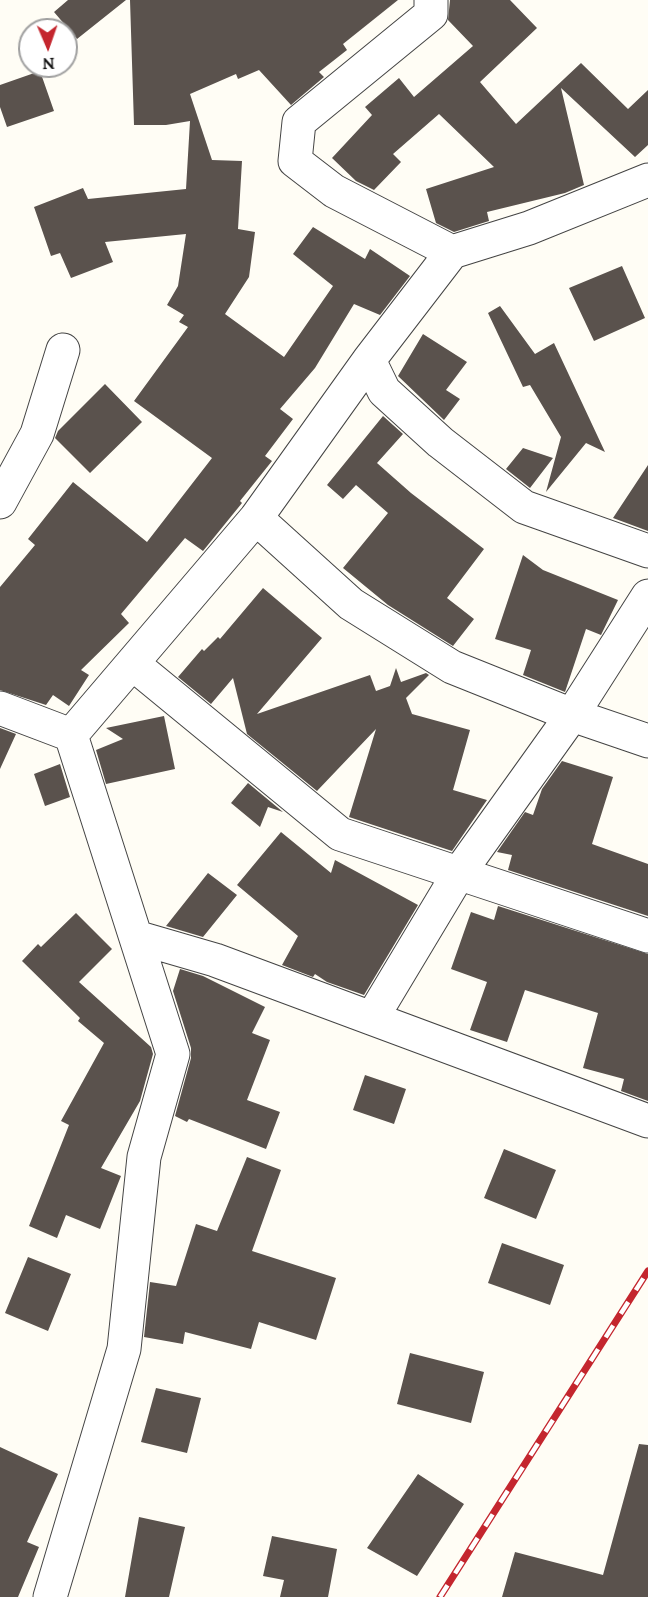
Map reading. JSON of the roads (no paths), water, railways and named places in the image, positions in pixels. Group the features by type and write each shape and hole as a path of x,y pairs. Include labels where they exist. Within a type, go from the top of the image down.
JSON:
{"street":[{"path":"431,0 430,14 299,122 296,161 334,191 452,252"},
{"path":"71,735 256,518 369,360 452,252 529,228 648,180"},
{"path":"0,502 37,434 63,350"},
{"path":"369,360 384,391 440,442 524,507 648,550"},
{"path":"256,518 351,604 452,667 572,715 648,741"},
{"path":"372,1018 459,873 572,715 648,596"},
{"path":"133,664 340,834 648,936"},
{"path":"0,708 71,735"},
{"path":"50,1597 124,1348 144,1157 173,1054 71,735"},
{"path":"136,937 215,960 648,1122"}],"railway":[{"path":"440,1597 648,1271"}]}
